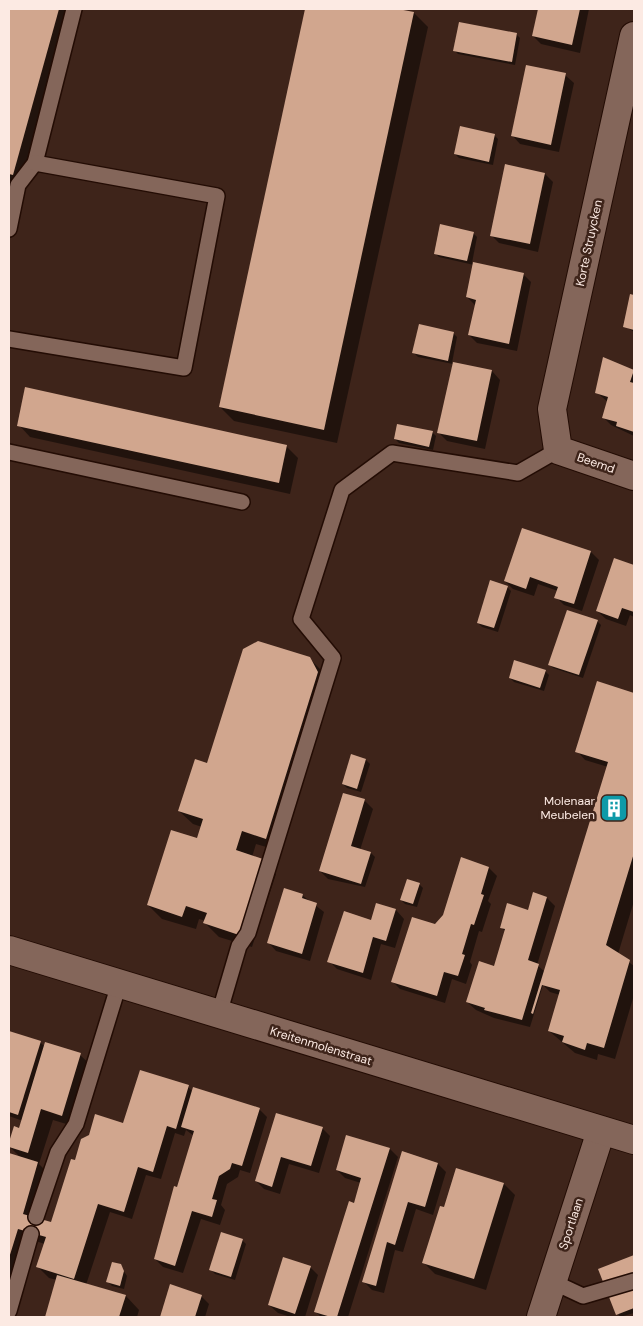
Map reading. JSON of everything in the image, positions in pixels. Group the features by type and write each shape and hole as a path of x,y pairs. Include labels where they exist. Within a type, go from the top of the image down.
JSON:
{"street":[{"name":"Korte Struycken","path":"558,450 552,409 625,122 634,36"},
{"name":"Beemd","path":"558,450 634,476"},
{"name":"Kreitenmolenstraat","path":"9,950 634,1140"},
{"name":"Sportlaan","path":"541,1317 601,1131"}],"lane":[{"path":"9,228 13,183 35,163 74,9"},
{"path":"9,339 184,368 217,196 35,163"},
{"path":"219,1014 239,946 248,933 333,658 301,619 342,490 392,453 518,473 558,450"},
{"path":"9,452 242,502"},
{"path":"36,1217 58,1152 76,1124 119,984"},
{"path":"9,1311 31,1234"},
{"path":"553,1282 583,1296 634,1281"}],"building":[{"path":"9,9 59,9 13,175 9,174"},
{"path":"305,9 398,9 414,12 324,430 219,407"},
{"path":"538,9 580,9 572,45 532,36"},
{"path":"459,22 517,33 512,62 453,51"},
{"path":"526,65 566,73 551,145 511,136"},
{"path":"460,126 495,134 489,162 454,154"},
{"path":"505,164 545,173 530,244 490,236"},
{"path":"440,224 474,232 467,261 434,254"},
{"path":"473,262 524,273 509,344 468,335 476,300 466,297"},
{"path":"630,294 634,295 634,330 623,327"},
{"path":"419,324 454,332 448,361 412,353"},
{"path":"603,357 634,370 630,382 634,383 634,432 616,426 617,422 602,418 608,397 595,393"},
{"path":"453,362 492,370 477,441 437,433"},
{"path":"25,387 287,445 279,483 17,426"},
{"path":"397,424 433,431 429,447 394,439"},
{"path":"522,528 591,551 574,604 554,598 558,587 530,577 526,589 504,581"},
{"path":"614,558 634,565 634,612 622,608 618,619 596,611"},
{"path":"490,580 508,586 494,628 477,623"},
{"path":"567,610 598,620 579,675 548,665"},
{"path":"258,641 310,657 318,672 266,839 242,831 236,850 263,859 239,935 203,923 207,913 186,906 182,917 147,905 171,830 197,838 203,819 178,811 195,759 207,763 243,649"},
{"path":"514,660 546,670 540,688 509,678"},
{"path":"597,681 634,693 634,853 606,945 630,960 604,1048 587,1043 585,1050 562,1042 564,1036 548,1031 560,990 542,985 533,1014 531,1013 608,762 575,752"},
{"path":"351,754 366,759 357,789 342,784"},
{"path":"343,793 365,799 351,846 371,852 361,884 319,871"},
{"path":"461,857 489,867 481,894 484,895 474,925 471,924 462,954 465,955 458,976 444,972 437,996 391,982 412,917 435,924 443,915"},
{"path":"407,879 420,883 413,904 400,900"},
{"path":"284,888 303,894 302,898 317,903 302,954 267,943"},
{"path":"533,892 547,897 528,960 539,964 522,1020 484,1010 485,1008 466,1002 479,961 494,966 505,929 500,928 507,903 528,910"},
{"path":"376,903 396,909 386,941 373,937 363,973 327,962 344,911 371,920"},
{"path":"9,1031 41,1041 18,1115 9,1112"},
{"path":"45,1042 81,1053 62,1116 41,1109 28,1153 9,1147 9,1142 14,1126 19,1128"},
{"path":"140,1070 189,1085 176,1129 167,1126 153,1172 138,1167 124,1212 98,1204 74,1279 36,1267 46,1237 18,1229 9,1258 9,1153 38,1162 23,1214 51,1222 71,1159 75,1160 81,1139 89,1135 95,1114 123,1123"},
{"path":"193,1087 260,1108 242,1166 232,1163 230,1169 219,1176 212,1199 217,1200 212,1217 192,1211 175,1266 154,1259 174,1186 177,1187 194,1131 181,1127"},
{"path":"276,1113 323,1127 311,1166 281,1157 272,1187 255,1181"},
{"path":"346,1135 390,1148 337,1317 331,1317 314,1312 349,1201 354,1203 361,1178 336,1170"},
{"path":"402,1151 438,1163 425,1207 408,1202 395,1245 387,1242 376,1286 362,1282"},
{"path":"456,1168 504,1183 474,1279 422,1263 440,1206 444,1207"},
{"path":"221,1232 243,1239 231,1277 209,1270"},
{"path":"634,1255 634,1308 616,1315 598,1269"},
{"path":"283,1257 311,1266 295,1314 268,1305"},
{"path":"112,1262 121,1264 124,1271 120,1286 106,1282"},
{"path":"57,1275 126,1295 119,1317 45,1317"},
{"path":"170,1284 202,1295 195,1317 160,1317"}],"place":[{"name":"Molenaar Meubelen","path":"614,808"}]}
